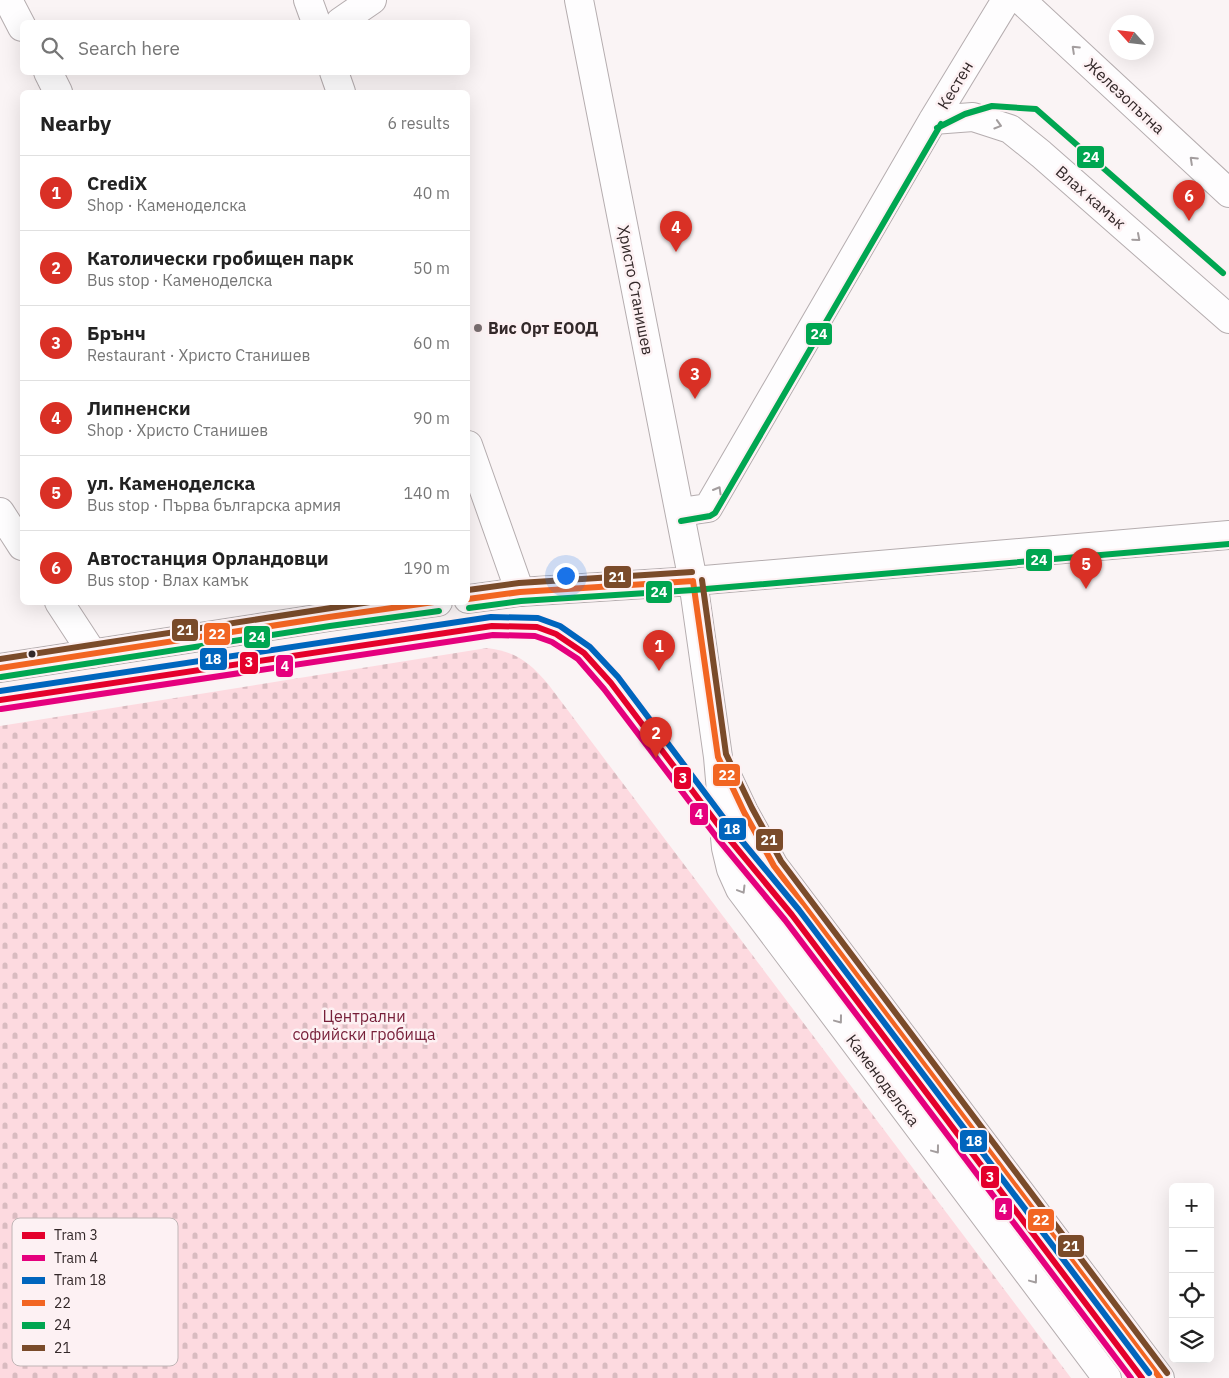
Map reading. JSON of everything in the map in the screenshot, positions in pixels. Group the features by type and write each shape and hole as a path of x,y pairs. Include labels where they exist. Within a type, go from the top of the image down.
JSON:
{"street":[{"path":"8,0 20,23"},
{"path":"308,0 315,20"},
{"path":"343,20 372,0"},
{"name":"Христо Станишев","path":"580,0 693,580"},
{"name":"Кестен","path":"680,512 708,508 1006,0"},
{"name":"Железопътна","path":"1021,0 1229,194"},
{"path":"50,75 57,90"},
{"path":"335,75 340,90"},
{"name":"Влах камък","path":"934,120 974,117 1010,129 1229,319"},
{"path":"470,451 520,592"},
{"path":"0,512 20,543"},
{"path":"470,599 520,592 693,580 1229,535"},
{"name":"Каменоделска","path":"693,580 718,757 726,848 731,869 740,889 1107,1378"},
{"path":"61,605 93,654"},
{"path":"0,668 93,654 326,610 396,605"},
{"name":"Каменоделска","path":"718,757 744,812 774,866 1160,1378"}],"green space":[{"name":"Централни софийски гробища","path":"487,648 507,652 522,659 548,684 1071,1378 0,1378 0,726"}],"tram line":[{"name":"18","path":"0,691 491,617 538,618 560,626 590,647 618,677 732,829 799,910 1149,1373"},
{"name":"3","path":"0,700 492,626 537,627 556,634 584,653 611,683 725,834 792,915 1142,1378"},
{"name":"4","path":"1,709 493,635 535,636 552,642 578,659 604,689 718,839 785,920 1131,1378"}],"transit line":[{"name":"24","path":"937,128 965,114 992,106 1036,109 1223,273"},
{"name":"24","path":"681,521 710,516 715,513 941,124"},
{"name":"24","path":"469,608 521,601 694,590 1229,544"},
{"name":"21","path":"470,590 519,583 692,572"},
{"name":"21","path":"702,580 726,754 752,808 781,861 1167,1373"},
{"name":"22","path":"693,581 718,757 744,812 774,866 1160,1378"},
{"name":"22","path":"470,599 520,592 693,581"},
{"name":"21","path":"0,659 351,605"},
{"name":"22","path":"0,668 413,605"},
{"name":"24","path":"1,677 439,611"}],"place":[{"name":"Автостанция Орландовци","path":"1189,221"},
{"name":"Липненски","path":"676,252"},
{"name":"Вис Орт ЕООД","path":"478,328"},
{"name":"Брънч","path":"695,399"},
{"name":"ул. Каменоделска","path":"1086,589"},
{"name":"CrediX","path":"659,671"},
{"name":"Католически гробищен парк","path":"656,758"}]}
